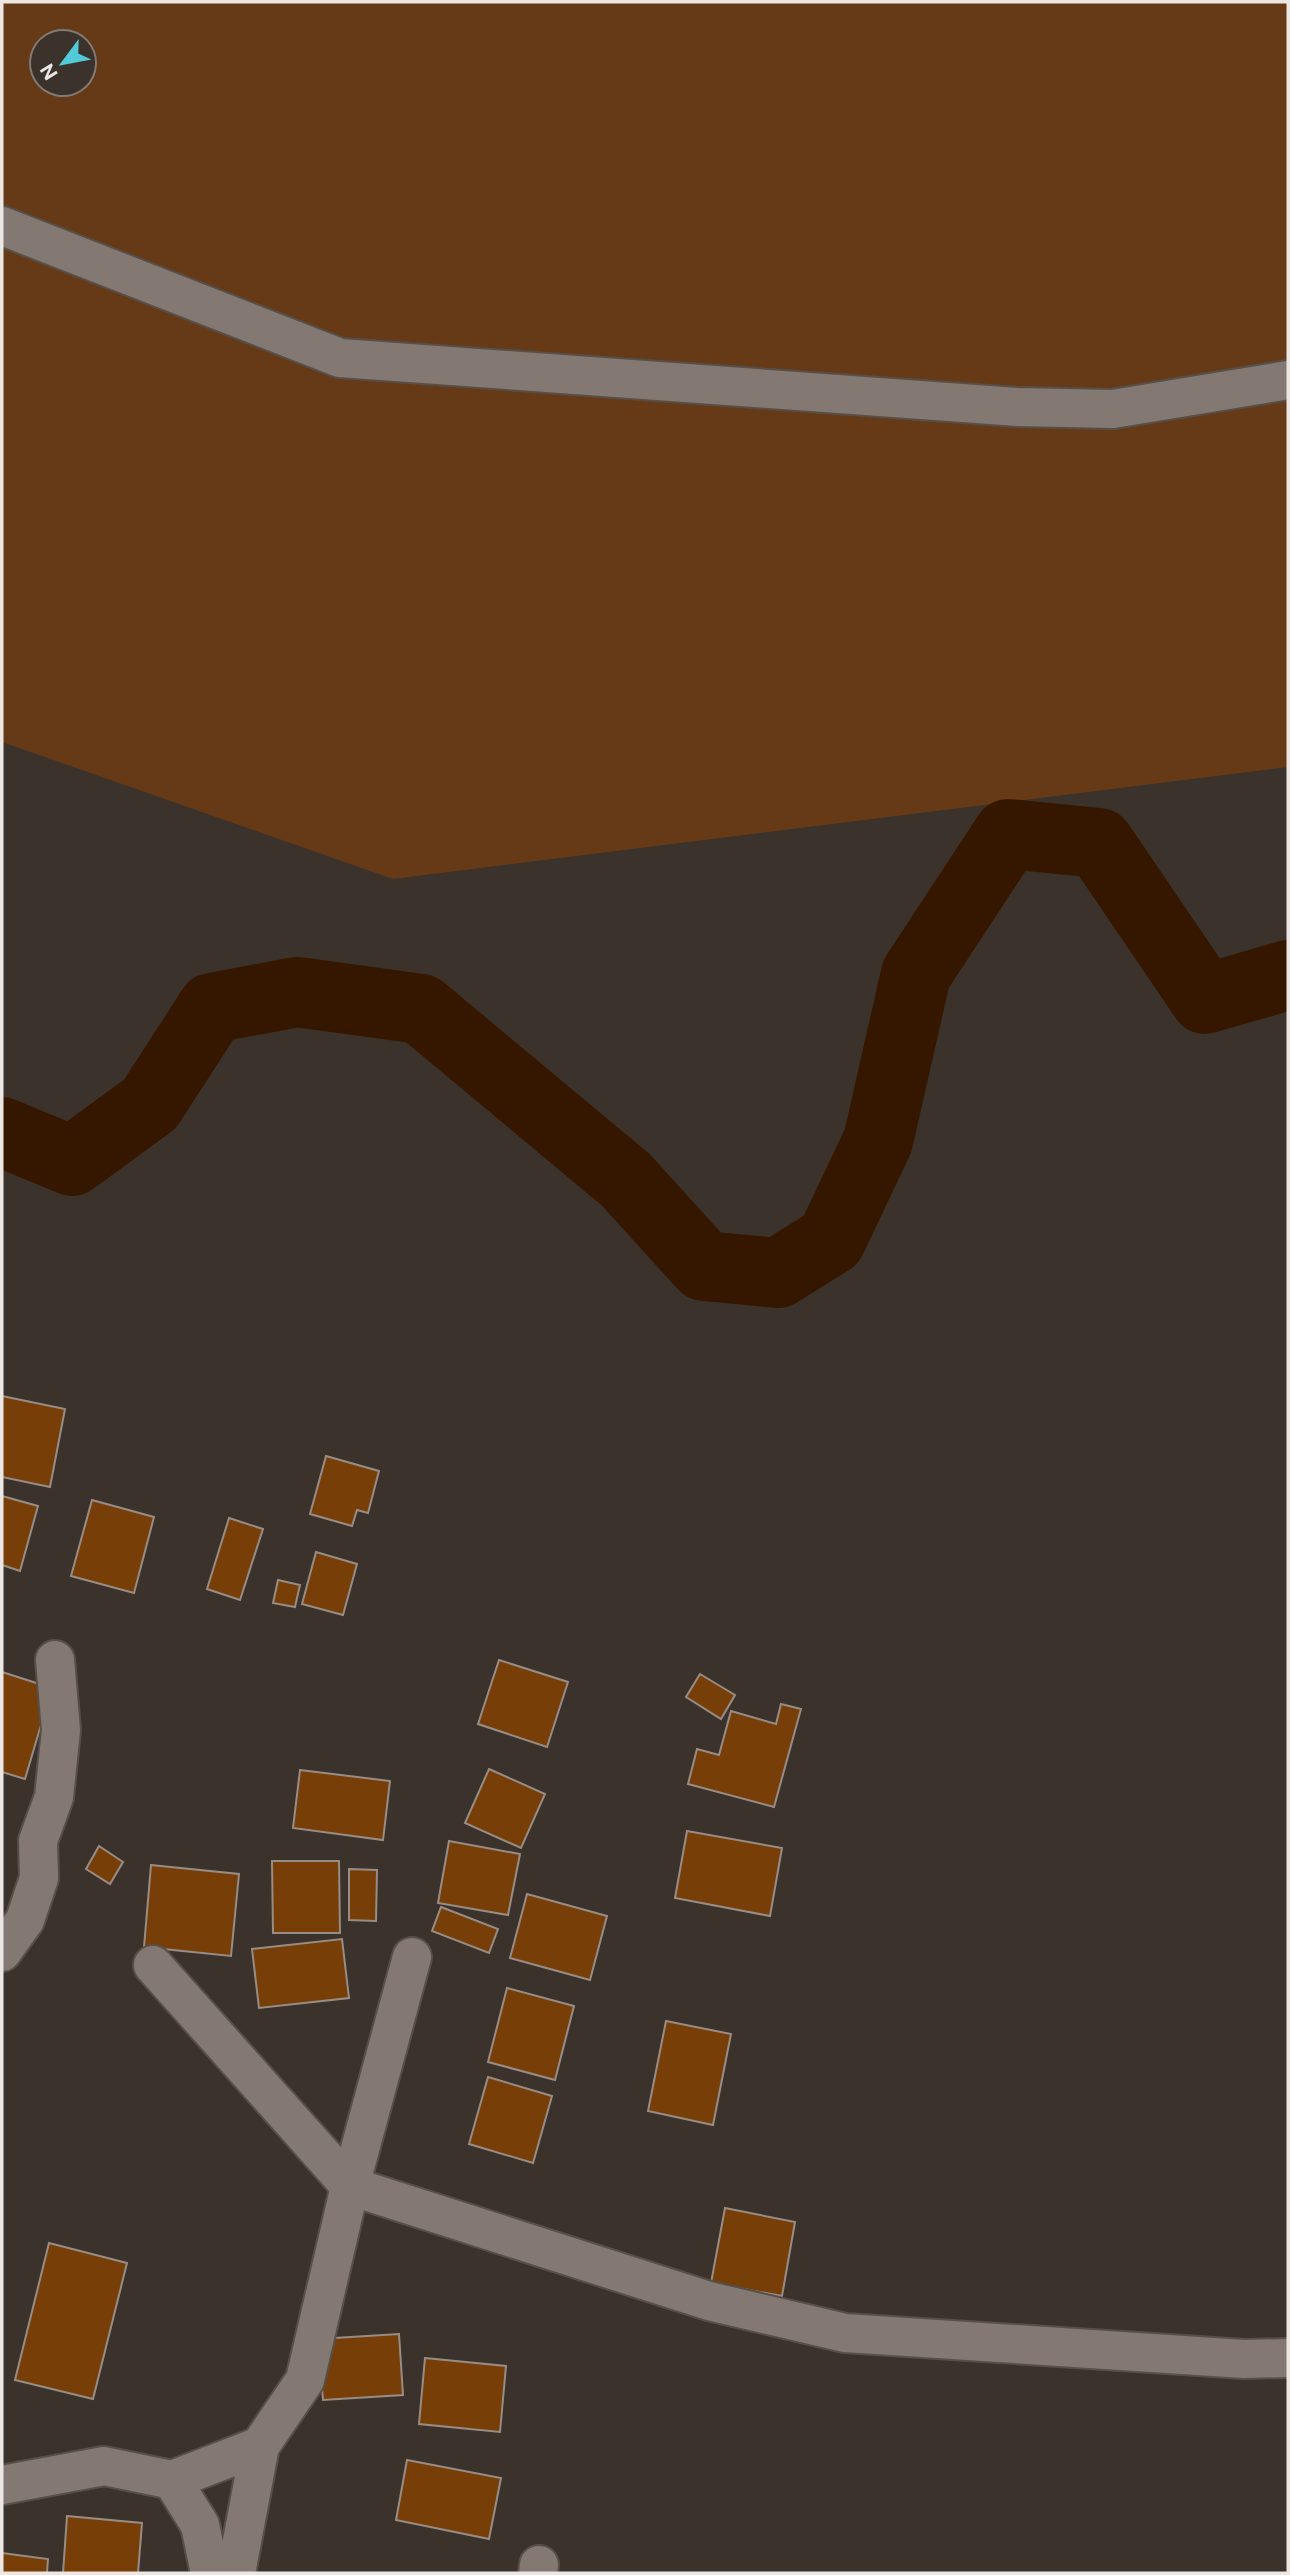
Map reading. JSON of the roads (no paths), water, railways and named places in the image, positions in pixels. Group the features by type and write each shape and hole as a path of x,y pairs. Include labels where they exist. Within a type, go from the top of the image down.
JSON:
{"street":[{"path":"2,226 340,358 1031,407 1113,409 1288,380"},
{"path":"2,1952 25,1920 38,1878 38,1841 54,1797 61,1730 55,1660"},
{"path":"236,2573 260,2446 305,2380 351,2186 412,1957"},
{"path":"153,1965 351,2186 709,2301 845,2333 1244,2359 1288,2358"},
{"path":"2,2485 104,2466 172,2480 260,2446"},
{"path":"172,2480 201,2525 210,2573"}],"waterway":[{"path":"2,1132 72,1161 150,1104 212,1008 297,992 421,1009 626,1180 704,1266 778,1273 831,1240 878,1141 916,974 1008,834 1099,843 1205,999 1288,975"}]}
